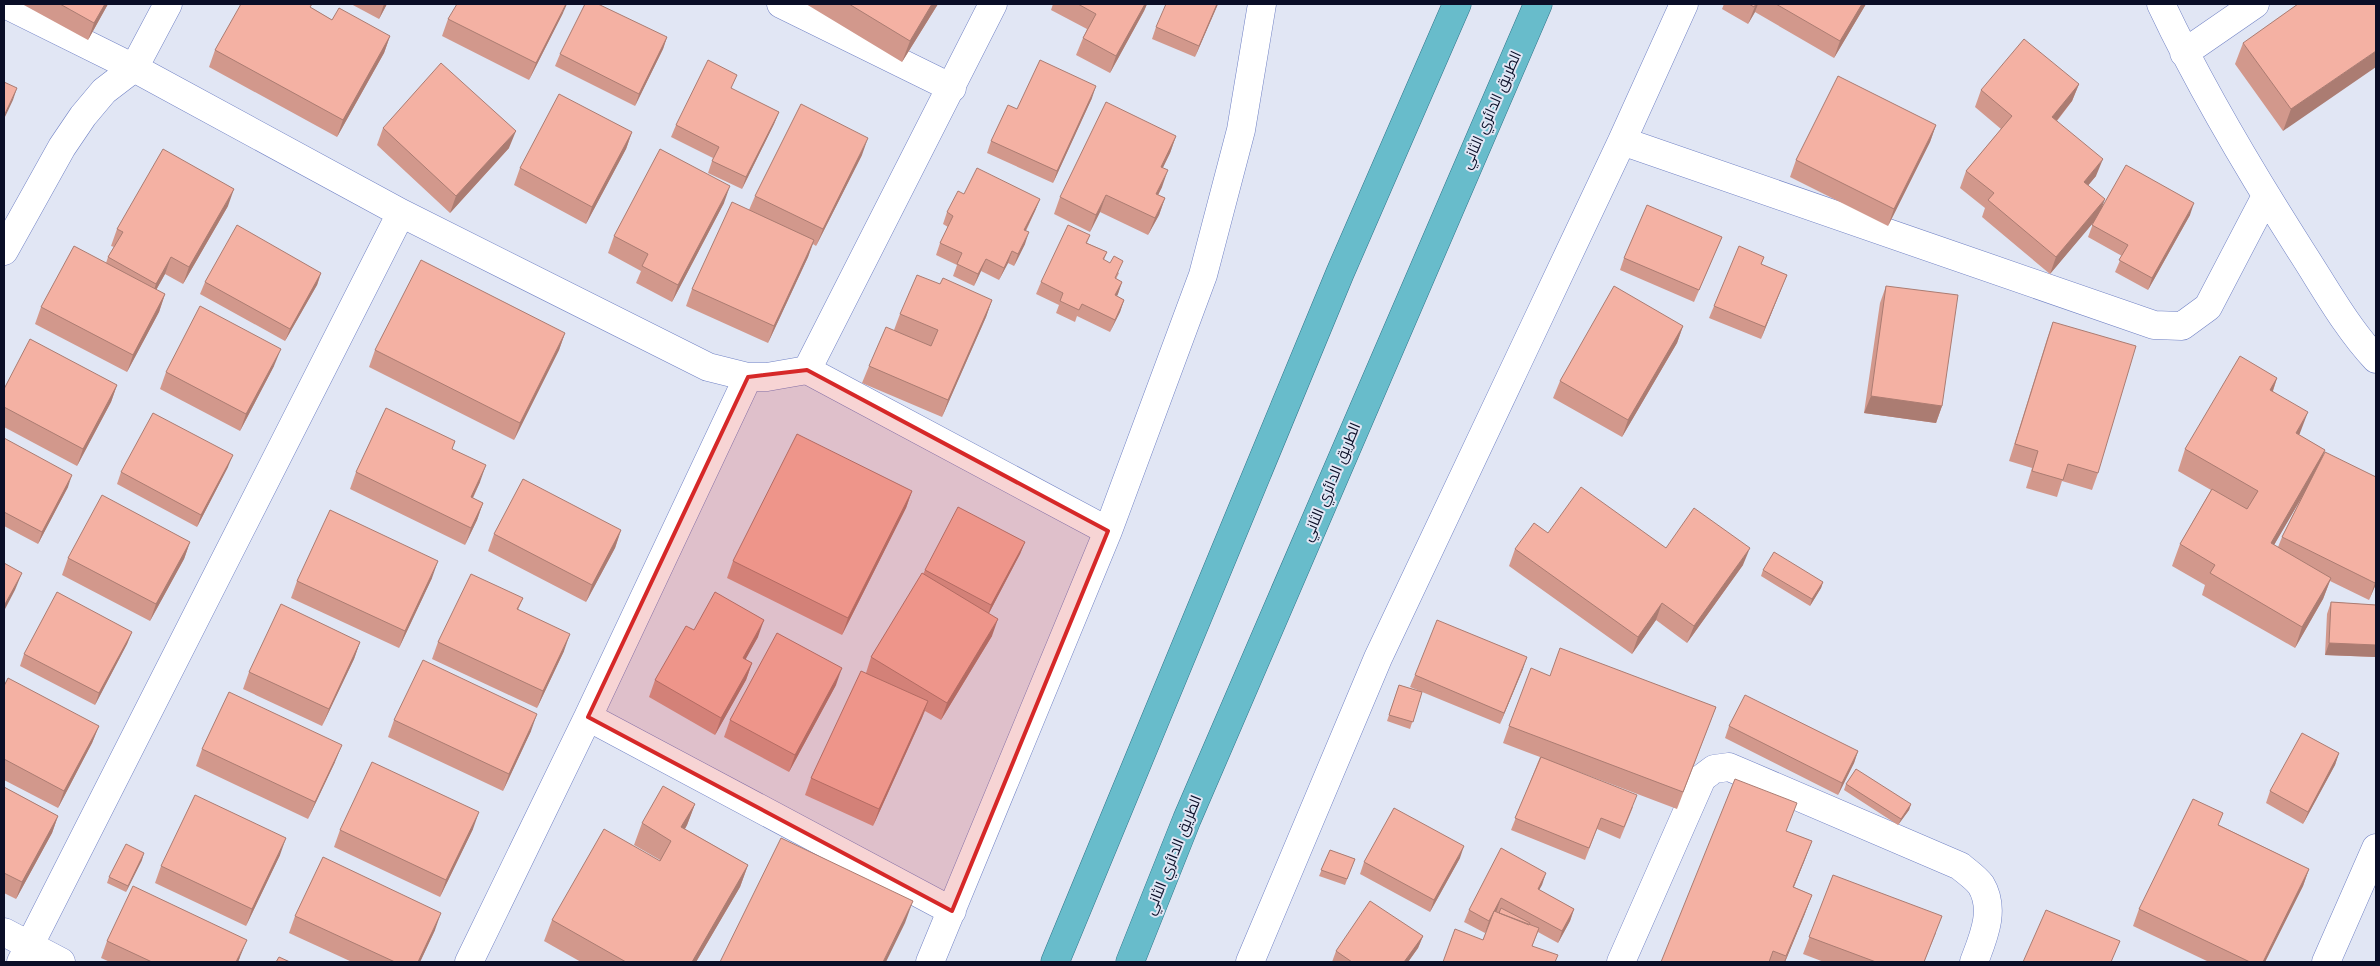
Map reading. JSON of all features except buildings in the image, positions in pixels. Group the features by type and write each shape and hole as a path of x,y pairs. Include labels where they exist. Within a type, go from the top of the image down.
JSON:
{"highway":[{"path":"1055,962 1340,273 1457,4"},
{"name":"الطريق الدائري الثاني","path":"1130,962 1187,819 1538,4"}],"street":[{"path":"5,4 134,68 401,213 708,367 748,377 768,377 807,370 1108,531"},
{"path":"4,251 62,146 83,116 104,91 134,68 168,4"},
{"path":"781,4 952,88"},
{"path":"807,370 952,88 993,4"},
{"path":"930,962 1108,531 1203,275 1241,130 1262,4"},
{"path":"1250,962 1378,658 1622,141 1684,4"},
{"path":"2161,4 2184,53 2266,196 2349,326 2376,359"},
{"path":"2184,53 2255,4"},
{"path":"1622,141 2154,325 2182,326 2208,307 2266,196"},
{"path":"25,954 401,213"},
{"path":"469,962 588,718 748,377"},
{"path":"588,718 952,911"},
{"path":"1621,962 1702,778 1714,769 1729,767 1960,866 1980,884 1988,902 1985,932 1974,962"},
{"path":"2326,962 2376,848"},
{"path":"4,932 25,954 62,962"}],"highlighted area":[{"path":"807,370 1108,531 952,911 588,717 748,377"}]}
